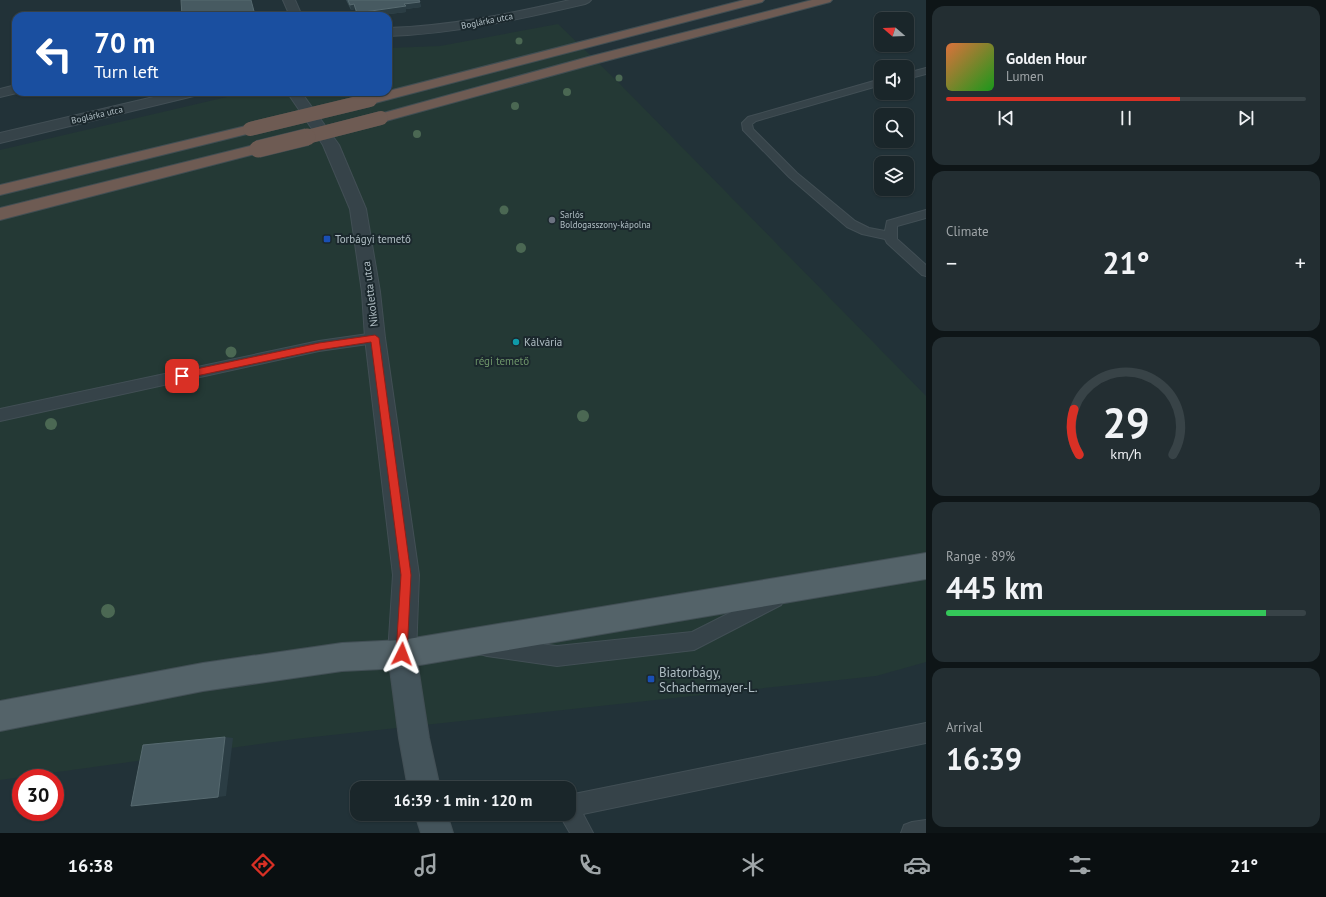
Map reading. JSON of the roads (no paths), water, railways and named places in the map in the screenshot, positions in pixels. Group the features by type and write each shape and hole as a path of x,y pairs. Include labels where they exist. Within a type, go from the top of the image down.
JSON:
{"highway":[{"path":"392,94 758,0"},
{"path":"0,214 258,150 600,58 826,0"},
{"path":"0,190 386,96"}],"main road":[{"path":"0,716 203,677 342,657 402,654 926,566"}],"street":[{"path":"289,0 294,12"},
{"name":"Boglárka utca","path":"392,32 419,32 487,22 585,0"},
{"path":"0,93 12,89"},
{"name":"Boglárka utca","path":"0,138 176,96"},
{"name":"Nikoletta utca","path":"298,96 331,146 358,209 371,292 375,338 406,575 402,654"},
{"path":"402,654 414,738 423,781"},
{"path":"433,821 437,833"}],"lane":[{"path":"914,74 926,71"},
{"path":"874,84 752,119 747,123 748,130 793,175 850,224 866,231 891,236"},
{"path":"926,214 891,224 891,240 926,272"},
{"path":"0,415 319,346 375,338"},
{"path":"458,644 557,656 694,641 798,587"},
{"path":"576,805 926,733"},
{"path":"575,821 582,833"},
{"path":"912,833 926,831"}],"place":[{"name":"Sarlós Boldogasszony-kápolna","path":"552,220"},
{"name":"Torbágyi temető","path":"327,239"},
{"name":"Kálvária","path":"516,342"},
{"name":"Biatorbágy, Schachermayer-L.","path":"651,679"}],"park label":[{"name":"régi temető","path":"502,361"}]}
